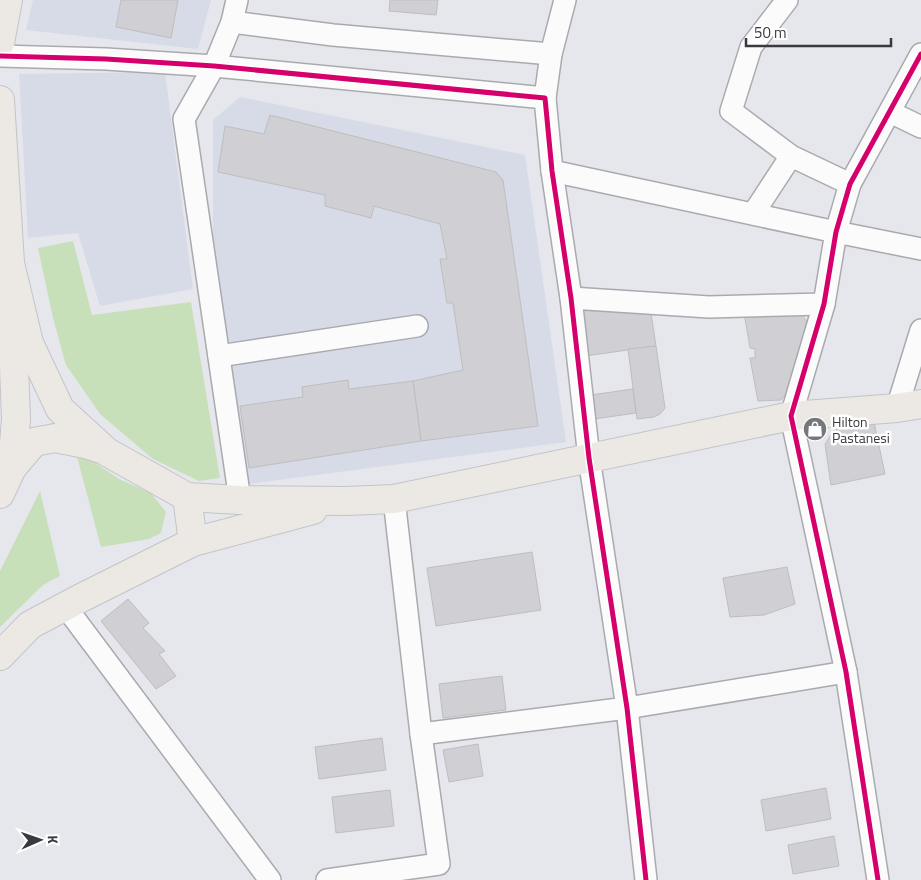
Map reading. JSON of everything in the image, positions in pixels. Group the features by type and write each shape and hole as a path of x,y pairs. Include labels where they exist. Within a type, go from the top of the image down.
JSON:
{"main road":[{"path":"0,43 8,0"},
{"path":"0,100 10,263 16,419 12,468"},
{"path":"10,263 29,343 60,409 107,452"},
{"path":"0,494 12,468 34,442 55,438 85,444 107,452 187,497 240,500 346,501 394,499 791,416 909,406"},
{"path":"187,497 193,542"},
{"path":"0,656 30,624 193,542 346,501"}],"street":[{"path":"238,0 232,22 214,66 184,119 240,500"},
{"path":"565,0 551,54 545,98 552,171 571,298 589,458 627,708 646,880"},
{"path":"787,0 751,47 731,110 791,156 850,184"},
{"path":"232,22 333,35 551,54"},
{"path":"878,880 846,672 791,416 824,304 836,232 850,184 921,54"},
{"path":"0,56 106,59 214,66 545,98"},
{"path":"890,112 921,127"},
{"path":"753,214 791,156"},
{"path":"552,171 921,249"},
{"path":"571,298 709,307 824,304"},
{"path":"218,356 417,326"},
{"path":"909,406 921,330"},
{"path":"327,880 440,872 420,734 394,499"},
{"path":"66,606 270,880"},
{"path":"420,734 627,708 846,672"}],"shaded area":[{"path":"33,0 211,0 198,49 26,30"},
{"path":"165,72 193,289 100,306 78,233 28,238 19,74"},
{"path":"240,97 525,155 566,442 248,484 213,245 213,120"}],"green space":[{"path":"73,241 92,315 191,302 220,478 199,481 153,459 100,414 66,365 53,318 38,248"},
{"path":"75,449 119,479 151,493 166,512 161,533 149,539 101,547"},
{"path":"40,491 60,576 43,585 0,627 0,571"}],"building":[{"path":"121,0 178,0 171,38 116,27"},
{"path":"390,0 438,0 436,15 389,11"},
{"path":"270,115 496,172 503,180 538,426 421,441 413,381 463,370 453,303 447,303 440,259 447,259 440,224 374,206 371,218 325,206 325,195 218,172 225,126 264,134"},
{"path":"587,306 640,307 651,314 656,346 585,356 581,311"},
{"path":"797,310 807,321 791,388 781,400 758,401 750,358 755,358 755,349 750,348 745,318 751,311"},
{"path":"656,346 665,408 654,417 637,419 628,349"},
{"path":"348,380 349,389 413,381 421,441 249,468 240,406 303,397 302,387"},
{"path":"633,389 636,413 594,419 591,395"},
{"path":"874,422 885,474 831,485 825,444 835,429"},
{"path":"532,552 541,610 436,626 427,568"},
{"path":"787,567 795,604 764,615 730,617 723,578"},
{"path":"128,599 149,623 143,628 165,651 159,654 176,676 156,689 101,621"},
{"path":"502,676 506,710 443,718 439,684"},
{"path":"382,738 386,770 319,779 315,747"},
{"path":"478,744 483,776 449,782 443,750"},
{"path":"826,788 831,819 766,831 761,800"},
{"path":"390,790 394,826 336,833 332,797"},
{"path":"834,836 839,866 793,874 788,845"}],"cycle path":[{"path":"878,880 846,672 791,416 824,304 836,232 850,184 921,54"},
{"path":"0,56 106,59 214,66 545,98 552,171 571,298 589,458 627,708 646,880"}],"place":[{"name":"Hilton Pastanesi","path":"815,429"}]}
